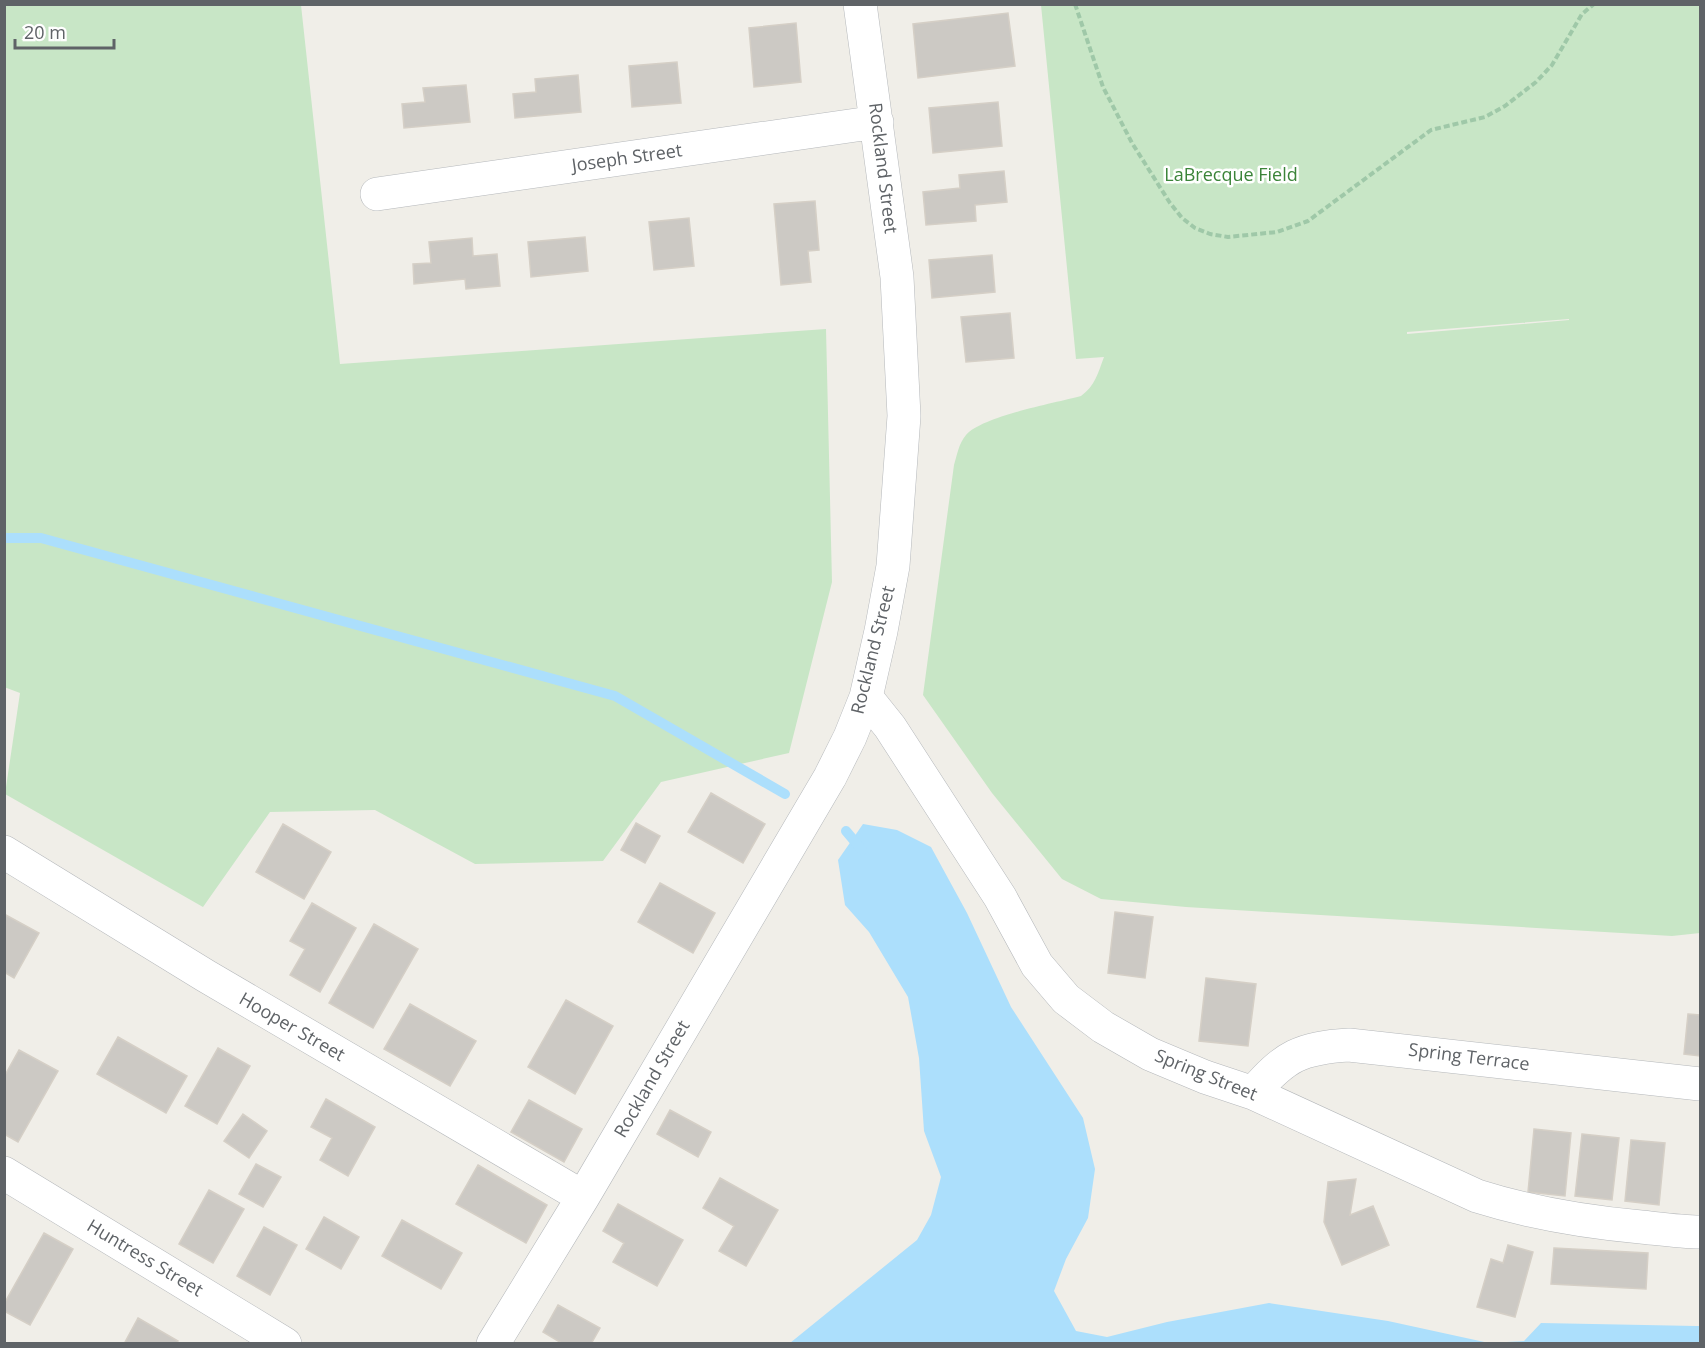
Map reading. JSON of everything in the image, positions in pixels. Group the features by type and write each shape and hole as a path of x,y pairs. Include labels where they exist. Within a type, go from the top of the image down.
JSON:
{"street":[{"name":"Rockland Street","path":"493,1344 583,1197 830,777 850,737 866,697 893,566 904,416 897,277 860,4"},
{"name":"Joseph Street","path":"376,194 877,122"},
{"name":"Spring Street","path":"866,697 890,727 1000,897 1037,965 1066,999 1103,1027 1150,1054 1205,1077 1253,1093 1446,1184 1515,1209 1604,1223 1701,1232"},
{"name":"Hooper Street","path":"4,852 206,976 583,1197"},
{"name":"Spring Terrace","path":"1253,1093 1270,1072 1288,1058 1308,1049 1349,1045 1701,1084"},
{"name":"Huntress Street","path":"4,1173 285,1344"}],"path":[{"path":"1075,4 1103,87 1132,143 1170,203 1182,218 1195,228 1210,234 1228,237 1277,232 1308,221 1431,130 1485,117 1505,106 1536,82 1552,65 1582,14 1594,4"}],"green space":[{"path":"5,4 301,5 340,364 826,329 832,582 789,753 661,782 603,861 475,864 375,810 270,812 203,907 5,794 20,693 4,687"},
{"name":"LaBrecque Field","path":"1041,5 1700,5 1700,933 1672,936 1186,907 1101,899 1062,879 992,793 923,695 958,449 966,435 987,422 1020,411 1081,396 1093,383 1104,357 1076,359","holes":["1569,320 1407,334 1407,332"]}],"water":[{"path":"863,824 897,830 931,847 967,913 1011,1007 1083,1118 1095,1169 1088,1218 1066,1259 1054,1291 1076,1331 1107,1337 1167,1322 1269,1303 1388,1321 1489,1343 790,1343 917,1240 931,1215 941,1177 924,1131 919,1058 908,997 869,932 845,905 838,860"},
{"path":"1541,1323 1700,1326 1700,1343 1489,1343 1524,1341"}],"building":[{"path":"1008,13 1015,66 918,78 913,24"},
{"path":"796,23 801,82 754,87 749,28"},
{"path":"677,62 681,103 632,107 629,66"},
{"path":"578,75 581,112 515,118 513,94 536,92 535,79"},
{"path":"466,85 470,122 404,128 402,104 425,102 423,88"},
{"path":"998,102 1002,146 933,153 929,108"},
{"path":"1004,171 1007,202 975,205 976,221 926,225 923,192 960,188 959,175"},
{"path":"815,201 819,250 808,251 811,282 781,285 774,204"},
{"path":"689,218 694,266 654,270 649,222"},
{"path":"585,237 588,271 531,277 528,242"},
{"path":"472,238 473,256 497,254 500,286 466,289 465,279 414,284 413,264 431,263 429,242"},
{"path":"992,255 995,292 932,298 929,260"},
{"path":"1010,313 1014,358 966,362 961,317"},
{"path":"711,793 765,824 743,863 688,832"},
{"path":"636,823 660,836 645,863 621,850"},
{"path":"283,824 331,852 304,899 256,872"},
{"path":"660,883 715,913 693,953 638,922"},
{"path":"312,903 356,928 320,992 290,975 305,949 290,941"},
{"path":"1115,912 1153,917 1145,978 1108,973"},
{"path":"4,914 39,933 14,978 4,972"},
{"path":"374,924 418,949 373,1028 329,1003"},
{"path":"1206,978 1256,984 1248,1046 1199,1041"},
{"path":"566,1000 613,1026 575,1094 528,1067"},
{"path":"410,1004 476,1041 450,1086 384,1049"},
{"path":"1688,1014 1700,1015 1700,1056 1684,1054"},
{"path":"118,1037 187,1076 166,1113 97,1074"},
{"path":"218,1048 250,1066 217,1124 185,1106"},
{"path":"19,1050 58,1071 18,1142 4,1134 4,1077"},
{"path":"326,1099 375,1127 348,1176 320,1160 332,1138 311,1127"},
{"path":"529,1100 582,1129 564,1162 511,1132"},
{"path":"670,1110 711,1132 698,1157 657,1134"},
{"path":"243,1114 267,1131 249,1158 224,1141"},
{"path":"1534,1129 1571,1133 1565,1196 1528,1192"},
{"path":"1582,1134 1619,1138 1612,1200 1575,1196"},
{"path":"1631,1140 1665,1143 1659,1205 1625,1201"},
{"path":"256,1164 281,1177 263,1207 239,1194"},
{"path":"478,1165 547,1205 526,1243 456,1204"},
{"path":"720,1178 778,1210 746,1266 719,1251 734,1226 703,1208"},
{"path":"1356,1179 1350,1215 1373,1206 1389,1245 1342,1265 1324,1222 1328,1182"},
{"path":"209,1190 244,1209 213,1263 179,1244"},
{"path":"618,1204 683,1240 657,1286 613,1262 624,1243 603,1231"},
{"path":"324,1217 359,1237 341,1269 306,1249"},
{"path":"402,1220 462,1253 441,1289 382,1256"},
{"path":"264,1227 297,1245 270,1295 237,1276"},
{"path":"44,1233 73,1249 30,1325 4,1311 4,1304"},
{"path":"1508,1245 1533,1252 1515,1317 1477,1307 1491,1259 1503,1263"},
{"path":"1554,1248 1648,1253 1646,1289 1551,1284"},
{"path":"558,1305 600,1328 591,1344 563,1344 543,1332"},
{"path":"138,1318 178,1341 176,1344 124,1344"}],"waterway":[{"path":"4,538 41,538 615,696 785,794"},
{"path":"846,831 862,850"}]}
